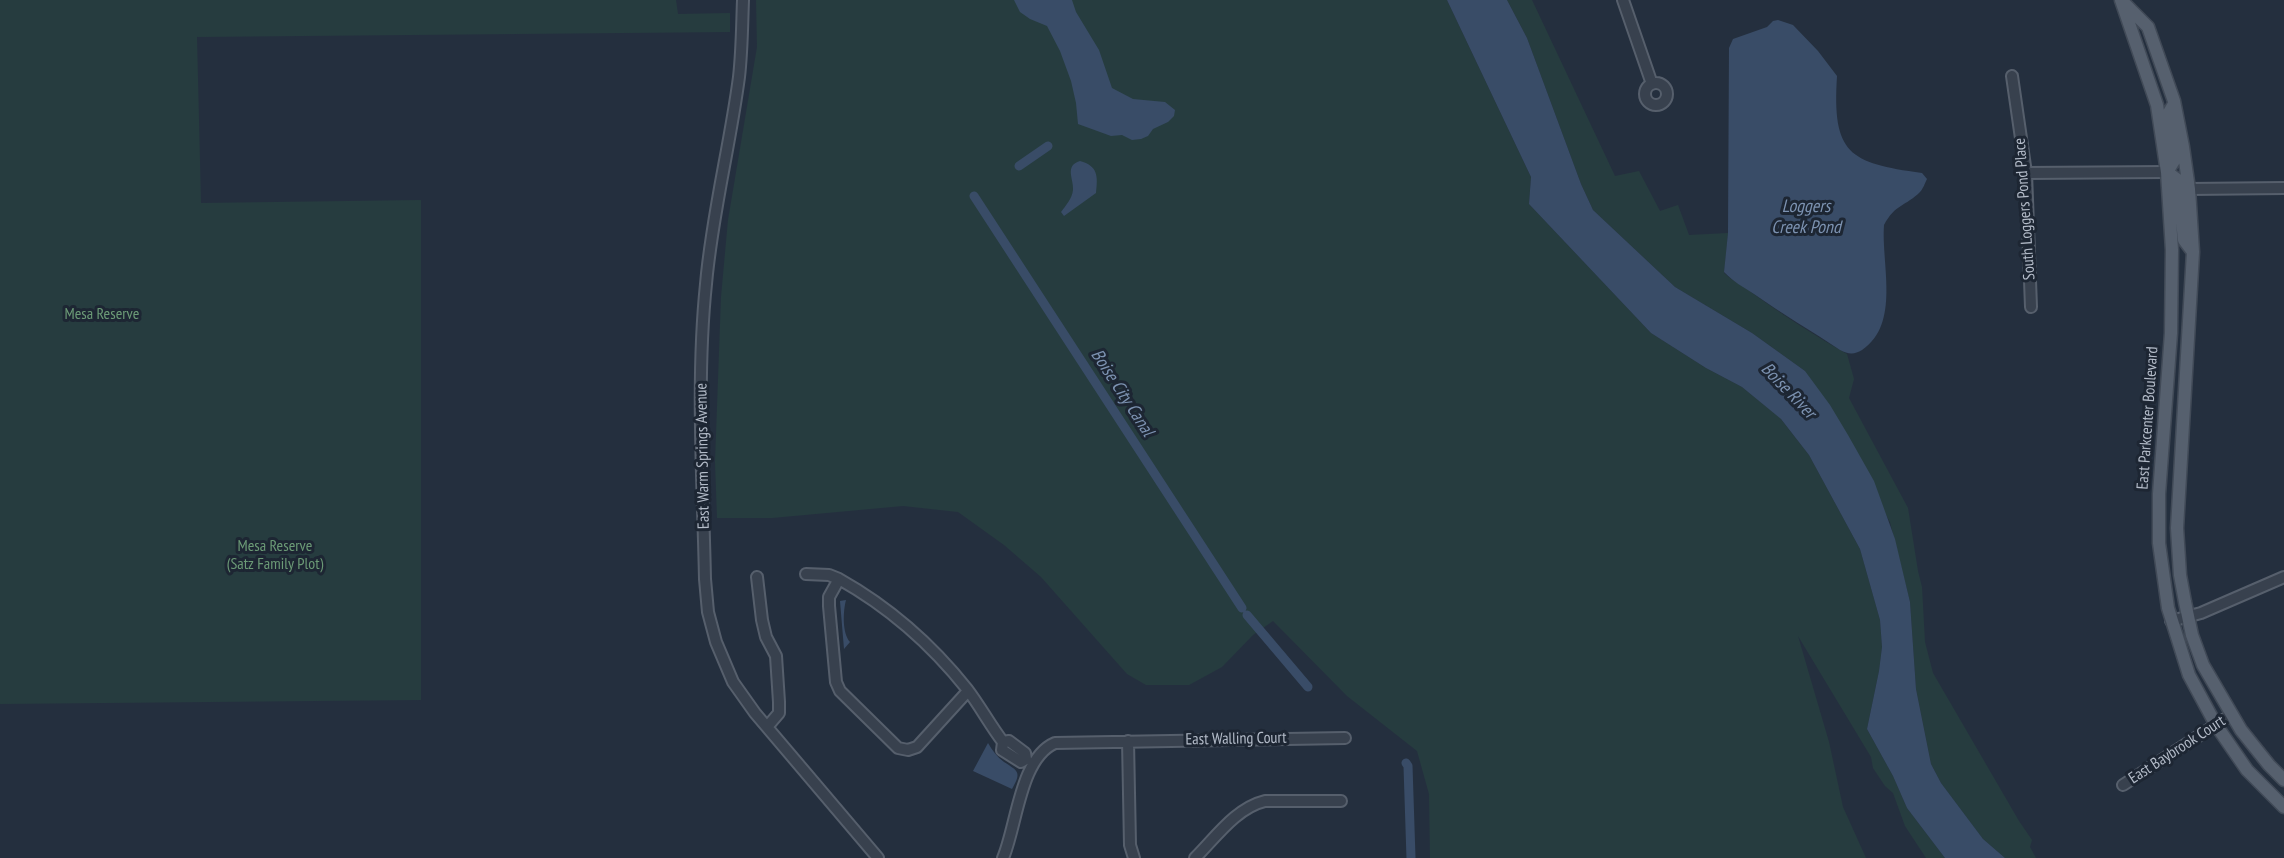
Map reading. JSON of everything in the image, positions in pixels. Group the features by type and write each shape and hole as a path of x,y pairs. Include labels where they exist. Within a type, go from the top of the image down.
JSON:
{"main road":[{"name":"East Parkcenter Boulevard","path":"2121,1 2148,27 2174,104 2189,189 2193,252 2177,528 2180,575 2188,618 2203,665 2231,715 2251,743 2284,780"},
{"name":"East Parkcenter Boulevard","path":"2121,1 2157,105 2167,172 2172,250 2171,333 2159,494 2159,533 2162,569 2171,621 2189,675 2216,725 2247,770 2284,807"},
{"path":"2174,104 2167,116 2175,159 2167,172 2178,180 2184,240 2193,252"}],"street":[{"name":"East Warm Springs Avenue","path":"743,0 739,79 709,253 704,314 702,368 705,579 708,612 720,652 733,682 767,727 878,858"},
{"path":"1623,0 1652,84"},
{"name":"South Loggers Pond Place","path":"2012,76 2026,173 2031,308"},
{"path":"2026,173 2167,172"},
{"path":"2189,189 2284,188"},
{"path":"806,574 829,575 839,579 873,600 920,638 968,691 1003,742 1002,750 1021,762 1030,761 1003,858"},
{"path":"757,577 766,637 776,656 780,702 779,713 767,727"},
{"path":"2171,621 2188,618 2284,577"},
{"path":"839,579 829,597 836,682 846,698 898,748 908,750 916,747 968,691"},
{"name":"East Baybrook Court","path":"2123,785 2231,715"},
{"name":"East Walling Court","path":"1030,761 1046,747 1055,743 1344,738"},
{"path":"1128,741 1130,845 1134,858"},
{"path":"1195,858 1239,814 1255,804 1265,801 1341,801"}],"green space":[{"name":"Mesa Reserve (Satz Family Plot)","path":"0,0 676,0 678,14 730,13 730,32 197,37 201,203 421,200 421,700 0,704"},
{"path":"756,0 1447,0 1531,177 1529,204 1651,333 1706,368 1742,387 1780,418 1809,455 1860,549 1880,620 1882,647 1867,729 1893,776 1907,808 1945,858 1926,858 1905,826 1893,793 1885,786 1873,768 1871,757 1798,636 1829,742 1843,807 1866,858 1430,858 1429,794 1417,751 1347,696 1273,621 1253,635 1222,667 1189,685 1146,685 1127,674 1041,577 1004,545 958,512 903,506 772,518 717,518 715,462 721,297 728,220 757,47"},
{"path":"1507,0 1532,0 1615,176 1639,171 1660,211 1678,205 1689,235 1728,233 1724,273 1789,318 1847,354 1854,379 1849,398 1908,508 1922,587 1925,642 1933,673 2032,840 2030,847 2036,858 2005,858 1983,839 1941,783 1931,764 1916,689 1910,602 1890,522 1805,371 1752,333 1675,287 1593,210 1581,184 1527,38"}],"water":[{"path":"1014,0 1072,0 1076,12 1099,50 1112,88 1133,99 1165,102 1175,110 1174,116 1168,122 1153,129 1148,136 1132,140 1122,135 1111,136 1078,124 1071,81 1060,51 1047,26 1020,12"},
{"name":"Boise River","path":"1447,0 1507,0 1527,38 1581,184 1593,210 1675,287 1752,333 1805,371 1830,405 1874,481 1895,539 1910,602 1916,689 1931,764 1941,783 1983,839 2005,858 1945,858 1907,808 1893,776 1867,729 1882,647 1880,620 1860,549 1809,455 1781,419 1742,387 1706,368 1651,333 1529,204 1531,177"},
{"name":"Loggers Creek Pond","path":"1778,20 1793,25 1818,51 1837,76 1838,123 1842,138 1850,150 1877,165 1922,173 1927,179 1920,192 1897,209 1884,225 1885,309 1874,339 1856,353 1840,350 1775,309 1724,272 1728,233 1729,48 1733,39 1767,27 1773,21"},
{"path":"1080,161 1096,172 1096,193 1064,216 1061,212 1073,190 1071,169 1075,163"},
{"path":"846,600 844,628 850,642 844,649 840,601"},
{"path":"988,743 999,758 1017,772 1017,779 1012,789 973,771"}],"waterway":[{"name":"Boise City Canal","path":"1019,166 1048,146"},
{"name":"Boise City Canal","path":"974,196 1242,608"},
{"name":"Boise City Canal","path":"1247,615 1308,687"},
{"name":"Boise City Canal","path":"1406,763 1408,766 1411,858"}],"park label":[{"name":"Mesa Reserve","path":"102,314"}]}
